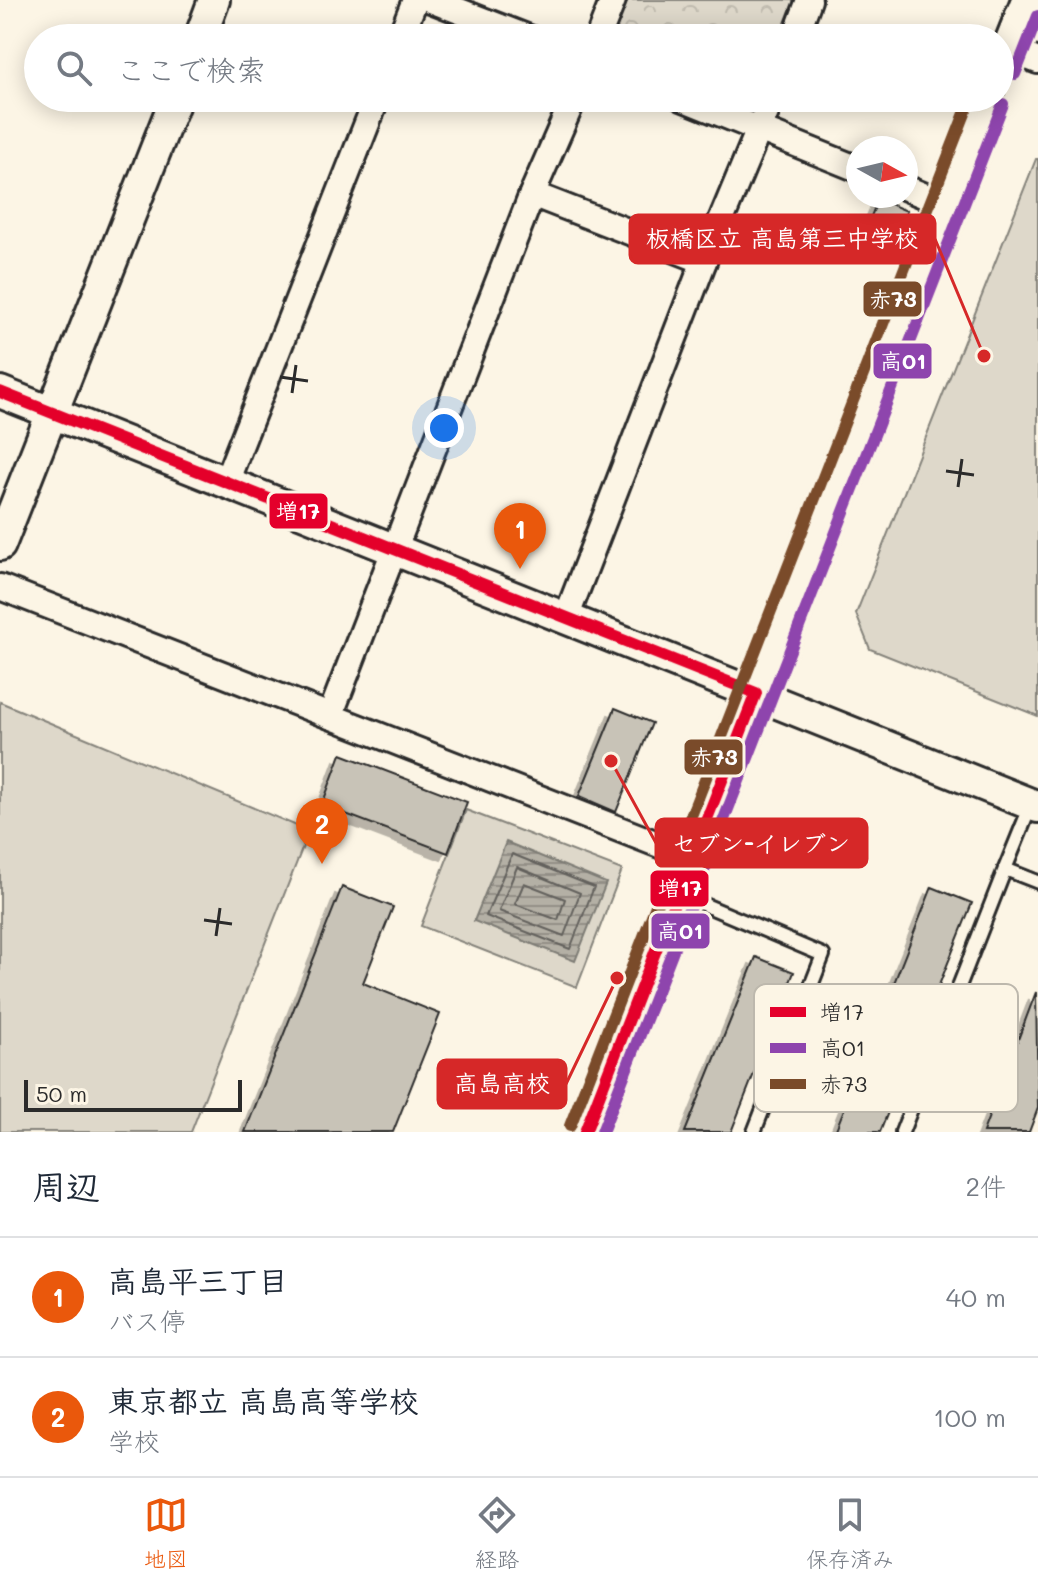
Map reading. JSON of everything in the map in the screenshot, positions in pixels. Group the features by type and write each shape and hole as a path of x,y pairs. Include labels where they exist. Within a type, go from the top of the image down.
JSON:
{"street":[{"path":"205,24 214,0"},
{"path":"406,24 415,0"},
{"path":"431,0 493,24"},
{"path":"604,24 613,0"},
{"path":"800,24 809,0"},
{"path":"1014,33 1027,0"},
{"path":"1014,59 1038,61"},
{"path":"0,545 171,112"},
{"path":"226,482 371,112"},
{"path":"330,716 532,194 568,112"},
{"path":"718,112 846,164"},
{"path":"566,618 704,261 767,112"},
{"path":"585,1132 983,112"},
{"path":"918,193 947,205"},
{"path":"532,194 704,261"},
{"path":"0,392 756,693 888,750 1035,806"},
{"path":"0,587 693,858"}],"lane":[{"path":"960,984 1005,869 1035,806"},
{"path":"1005,869 1038,882"},
{"path":"679,894 823,955 812,984"},
{"path":"754,1132 762,1112"},
{"path":"902,1132 910,1112"}],"green space":[{"path":"624,0 794,0 785,24 615,24"},
{"path":"1036,159 1038,716 870,649 856,614"},
{"path":"0,702 309,831 191,1132 0,1132"},
{"path":"466,810 622,870 577,987 421,926"}],"water":[{"path":"506,842 606,883 575,961 474,921"}],"building":[{"path":"874,208 907,211 896,240 866,229"},
{"path":"615,708 652,723 616,812 579,796"},
{"path":"341,754 467,802 448,853 322,805"},
{"path":"342,887 393,907 363,983 440,1014 393,1132 245,1132"},
{"path":"932,887 972,903 939,984 894,984"},
{"path":"756,957 794,972 789,984 754,984 754,1074 731,1132 685,1132"},
{"path":"1036,992 1038,1108 1029,1132 983,1132 991,1112 1018,1112 1018,1040"},
{"path":"843,1112 888,1112 880,1132 835,1132"}],"transit line":[{"name":"高01","path":"1015,74 1038,16"},
{"name":"赤73","path":"570,1126 966,112"},
{"name":"高01","path":"602,1132 1000,112"},
{"name":"増17","path":"0,392 756,693 585,1132"}],"place":[{"name":"板橋区立 高島第三中学校","path":"984,356"},
{"name":"高島平三丁目","path":"520,569"},
{"name":"セブン-イレブン","path":"611,761"},
{"name":"東京都立 高島高等学校","path":"322,864"},
{"name":"高島高校","path":"617,978"}]}
